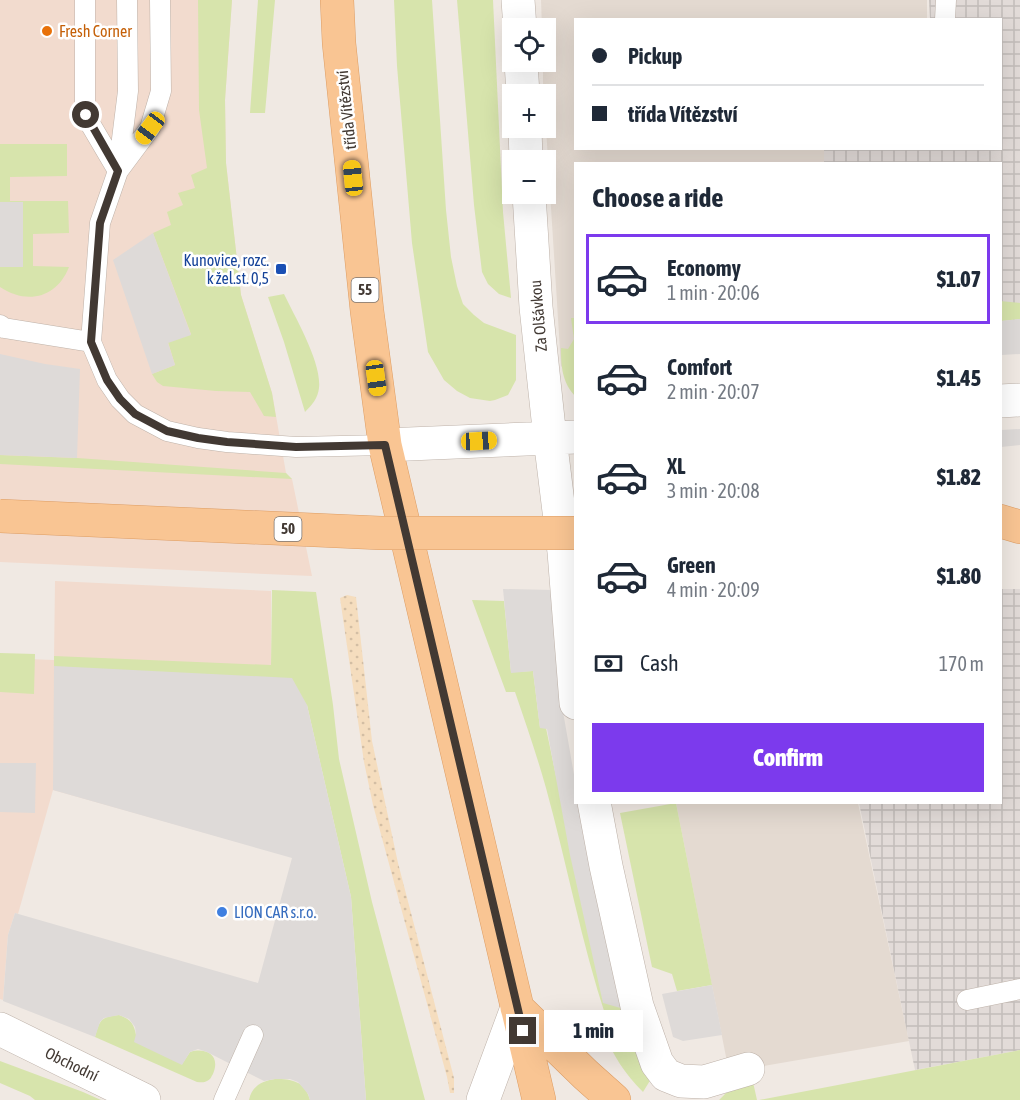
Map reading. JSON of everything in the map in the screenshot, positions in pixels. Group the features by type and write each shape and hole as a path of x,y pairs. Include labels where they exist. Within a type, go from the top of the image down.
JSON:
{"main road":[{"name":"třída Vítězství","path":"337,0 339,43 366,299 385,445 539,1100"},
{"path":"1002,514 1020,513"},
{"name":"50","path":"0,516 381,533 574,533"},
{"path":"1002,522 1020,527"},
{"path":"518,1008 614,1100"}],"street":[{"path":"518,0 519,18"},
{"name":"Za Olšávkou","path":"530,204 536,307 563,438 564,552 574,678"},
{"path":"1002,401 1020,400"},
{"path":"385,445 563,438"},
{"path":"594,804 637,1006 657,1063 666,1075 681,1081 704,1082 748,1069"},
{"path":"483,1100 518,1008"},
{"name":"Obchodní","path":"0,1029 144,1100"}],"lane":[{"path":"85,0 86,115 118,171"},
{"path":"127,0 128,91 118,171 100,223 91,342 107,380 120,399 135,414 167,431 227,442 296,447 385,445"},
{"path":"118,171 150,128 161,91 160,0"},
{"path":"945,18 946,0"},
{"path":"0,325 4,328 91,342"},
{"path":"967,1000 1020,989"},
{"path":"224,1100 253,1035"}],"shaded area":[{"path":"0,0 232,0 225,100 226,163 241,295 272,393 286,473 292,479 312,576 0,562"},
{"path":"541,0 927,0 927,18 574,18 574,150 824,150 824,162 574,162 574,378 561,366 551,204 556,204 556,150 547,150 547,138 556,138 556,84 543,84 543,72 556,72 556,18 542,18"},
{"path":"929,0 1020,0 1020,319 1002,321 1002,162 824,162 824,150 1002,150 1002,18 930,18"},
{"path":"0,202 23,202 23,267 0,267"},
{"path":"153,233 191,335 168,343 175,365 152,374 113,260"},
{"path":"1020,319 1020,354 1002,355 1002,321"},
{"path":"0,354 80,369 77,458 0,455"},
{"path":"1020,429 1020,445 1002,447 1002,430"},
{"path":"55,581 271,591 271,741 245,844 53,790 18,914 15,913 8,935 3,1000 0,999 0,658 54,660"},
{"path":"503,589 554,590 562,706 574,775 574,804 579,804 624,1009 603,1003 570,855 547,729 540,728 533,671 511,673"},
{"path":"1002,589 1020,589 1020,1050 915,1070 859,804 1002,804"},
{"path":"54,666 292,678 307,705 351,897 366,1100 310,1100 298,1082 290,1079 264,1081 198,1049 190,1052 182,1065 134,1042 135,1027 129,1019 119,1015 104,1018 100,1022 95,1037 3,1001 8,935 15,913 258,983 292,858 53,790"},
{"path":"0,763 36,763 35,813 0,812"},
{"path":"676,804 858,804 909,1041 729,1072"},
{"path":"712,985 722,1035 683,1041 673,1037 662,994"}],"green space":[{"path":"198,0 232,0 225,100 226,163 241,295 272,393 276,417 264,416 250,392 163,386 152,374 175,365 168,342 191,334 153,233 171,225 167,212 183,205 178,193 195,188 191,175 207,168 199,110"},
{"path":"258,0 275,0 265,113 250,113"},
{"path":"394,0 432,0 446,210 457,286 463,304 474,315 484,323 516,335 516,380 508,395 495,400 470,398 457,391 444,380 428,352 412,243 397,66"},
{"path":"457,0 493,0 502,204 511,298 499,294 488,284 482,272 474,205"},
{"path":"0,144 67,144 67,176 10,177 10,201 68,201 69,233 33,234 33,266 69,267 57,286 40,295 20,296 0,287 0,267 23,266 23,203 0,202"},
{"path":"284,294 307,340 319,378 317,395 305,412 268,297"},
{"path":"1002,301 1020,303 1020,319 1002,321"},
{"path":"571,318 574,318 574,339"},
{"path":"574,339 574,395 565,380 561,361 561,348 568,349"},
{"path":"0,455 77,458 286,473 292,479 0,464"},
{"path":"272,590 316,592 339,759 372,902 425,1100 366,1100 351,897 307,705 54,667 54,656 271,665"},
{"path":"472,600 504,601 511,672 533,671 540,728 546,728 556,776 624,1009 651,1079 643,1092 620,1064 604,1031 610,1029 600,1000 539,764 515,692 506,692"},
{"path":"0,653 35,654 34,694 0,692"},
{"path":"676,804 712,985 677,991 672,974 652,967 620,813"},
{"path":"119,1015 131,1022 136,1035 182,1064 190,1052 201,1051 210,1054 215,1062 211,1078 205,1082 197,1082 95,1037 104,1018"},
{"path":"1020,1050 1020,1100 759,1100"},
{"path":"0,1061 101,1100 35,1100 0,1083"},
{"path":"275,1079 297,1082 305,1089 310,1100 249,1100 252,1091 258,1085"},
{"path":"753,1082 757,1100 719,1100 726,1093"}],"sand":[{"path":"347,595 356,597 372,741 398,863 454,1078 454,1093 450,1093 373,805 364,762 340,598"}],"place":[{"name":"Fresh Corner","path":"47,31"},
{"name":"Kunovice, rozc. k žel.st. 0,5","path":"281,269"},
{"name":"LION CAR s.r.o.","path":"222,912"}],"route":[{"path":"86,115 118,171 100,223 91,342 107,380 120,399 135,414 167,431 198,438 296,447 385,445 523,1031"}]}
